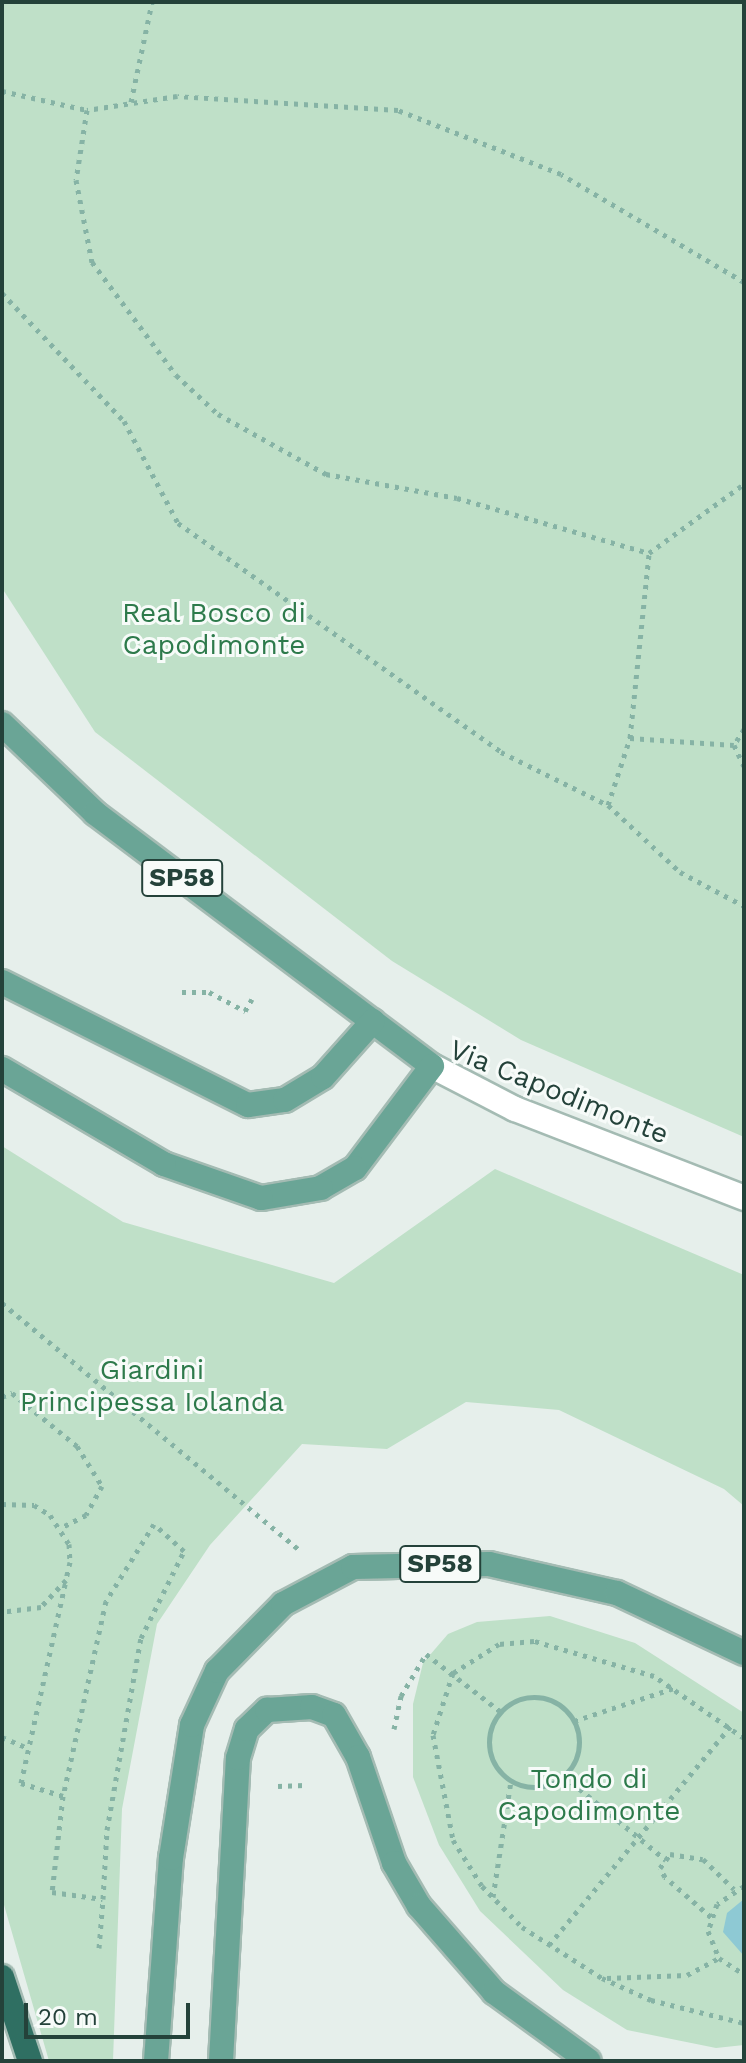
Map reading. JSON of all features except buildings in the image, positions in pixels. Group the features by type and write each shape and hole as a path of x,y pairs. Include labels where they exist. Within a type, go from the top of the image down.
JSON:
{"highway":[{"path":"2,1977 30,2061"}],"main road":[{"name":"SP58","path":"2,724 95,813 432,1066"},
{"path":"2,982 248,1105 285,1100 308,1087 373,1021"},
{"name":"Via Capodimonte","path":"2,1069 164,1164 261,1198 321,1188 355,1168 432,1066"},
{"name":"SP58","path":"156,2061 171,1858 192,1725 243,1638 283,1604 353,1567 489,1564 556,1574 682,1620 744,1653"},
{"path":"221,2061 222,1945 247,1729 267,1710 312,1707 334,1715 419,1906 494,1992 589,2061"}],"street":[{"name":"Via Capodimonte","path":"432,1066 515,1109 744,1198"}],"path":[{"path":"131,102 152,2"},
{"path":"2,91 87,110 131,102 206,97 398,110 561,174 744,282"},
{"path":"87,110 76,180 92,262 176,375 218,414 326,474 457,498 649,553"},
{"path":"2,293 124,421 178,523 501,752 608,805 680,872 744,906"},
{"path":"608,805 630,738 649,553 744,484"},
{"path":"734,745 744,729"},
{"path":"630,738 734,745"},
{"path":"734,745 744,766"},
{"path":"182,992 209,992 245,1011 252,999"},
{"path":"2,1303 282,1536"},
{"path":"2,1397 12,1393 77,1446 102,1486 86,1515 62,1527"},
{"path":"2,1504 34,1505 62,1527 69,1544 66,1580 21,1783 63,1796"},
{"path":"99,1948 103,1899 107,1830 141,1638 184,1551 154,1524 106,1601 63,1796 52,1892 103,1899"},
{"path":"2,1612 41,1607 66,1580"},
{"path":"744,1738 674,1688 534,1641 499,1644 453,1673 433,1735 453,1840 493,1897 549,1945 602,1978 744,2023"},
{"path":"394,1729 401,1696 426,1654 501,1712"},
{"path":"574,1721 674,1688"},
{"path":"493,1897 511,1781 489,1745 501,1712 536,1696 574,1721 578,1751 564,1776 538,1787 511,1781"},
{"path":"549,1945 731,1726"},
{"path":"2,1737 28,1748"},
{"path":"564,1776 666,1860"},
{"path":"261,1786 305,1785"},
{"path":"734,1889 703,1859 670,1854 660,1868 670,1885 711,1917 719,1958 744,1974"},
{"path":"711,1917 734,1889 744,1886"},
{"path":"602,1978 687,1975 719,1958"}],"green space":[{"name":"Real Bosco di Capodimonte","path":"2,2 744,2 744,1137 521,1040 392,961 95,732 2,588"},
{"name":"Giardini Principessa Iolanda","path":"2,1146 123,1222 334,1283 495,1169 744,1275 744,1506 724,1489 559,1410 466,1402 387,1449 302,1444 210,1545 157,1624 122,1809 113,2061 49,2061 2,1898"},
{"name":"Tondo di Capodimonte","path":"550,1616 635,1643 744,1713 744,2045 716,2048 627,2030 563,1990 480,1911 439,1845 413,1777 413,1704 423,1663 448,1634 477,1622"}],"water":[{"path":"744,1899 744,1956 723,1932 727,1913"}]}
